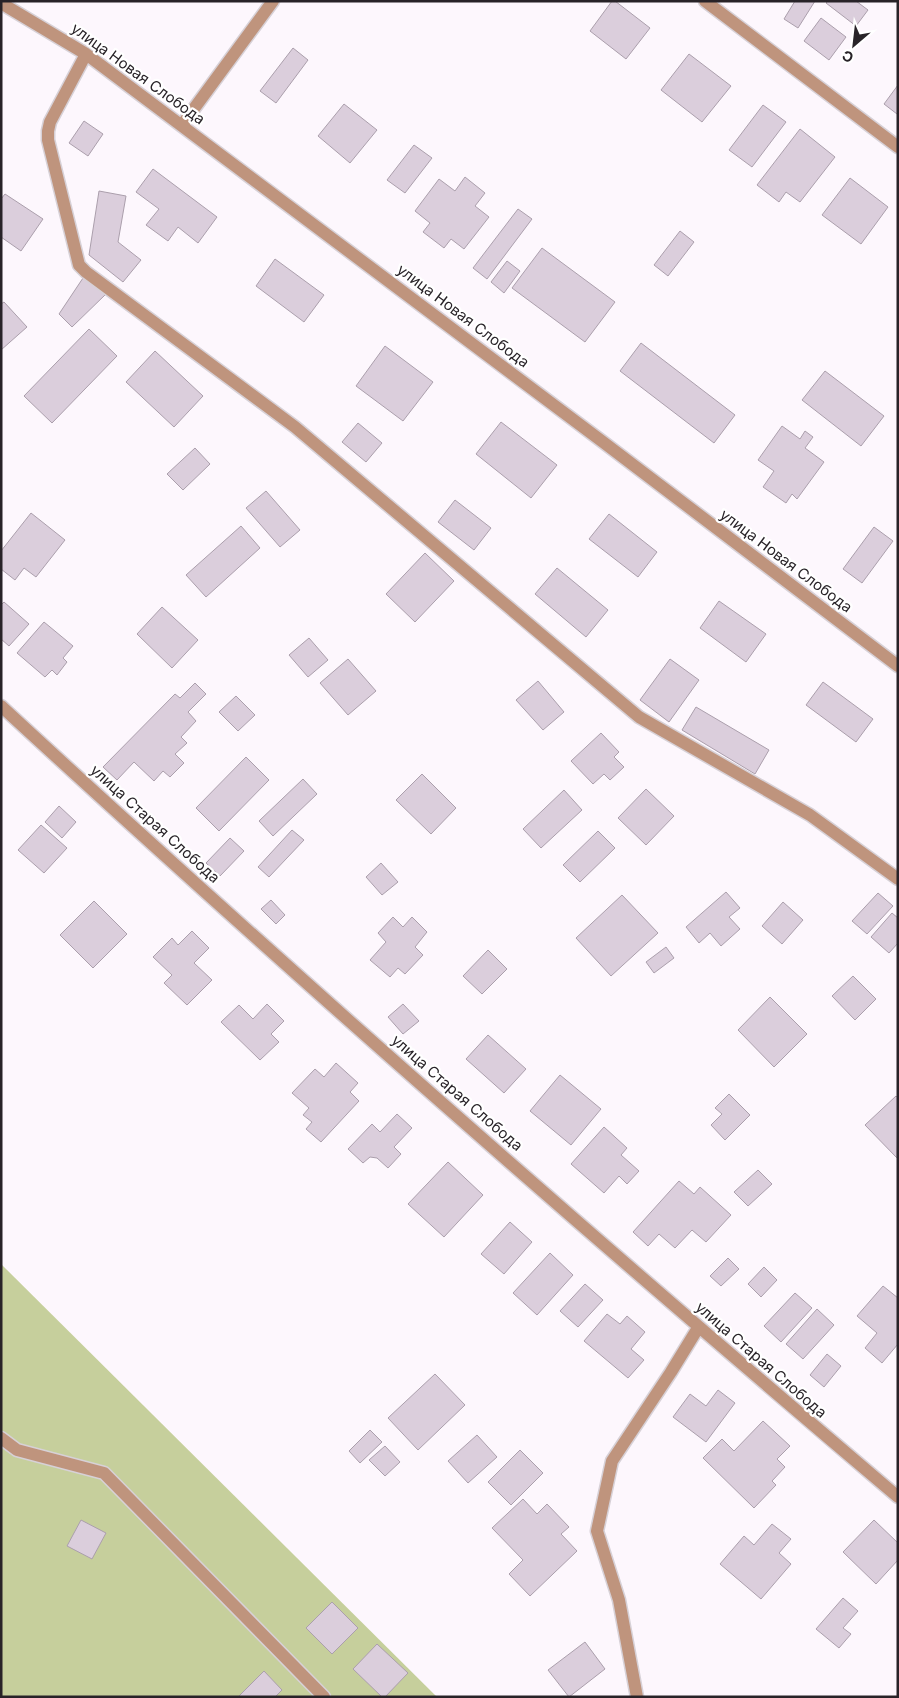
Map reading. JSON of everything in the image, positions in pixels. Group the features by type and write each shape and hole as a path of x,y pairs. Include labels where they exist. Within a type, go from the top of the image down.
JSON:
{"street":[{"path":"182,125 273,1"},
{"path":"705,1 898,148"},
{"name":"улица Новая Слобода","path":"1,3 86,54 898,666"},
{"path":"86,54 50,122 48,131 48,140 79,265 295,426 639,717 810,815 898,879"},
{"name":"улица Старая Слобода","path":"1,706 127,822 698,1328 898,1497"},
{"path":"637,1697 619,1600 597,1530 612,1461 698,1328"},
{"path":"1,1438 17,1450 104,1473 324,1697"}],"green space":[{"path":"1,1264 437,1697 1,1697"}],"building":[{"path":"612,1 615,1 650,28 626,59 590,31"},
{"path":"795,1 815,1 798,28 784,19"},
{"path":"828,1 856,1 868,10 856,26 826,3"},
{"path":"821,18 846,37 829,60 804,41"},
{"path":"293,48 308,60 276,103 260,91"},
{"path":"689,54 731,86 702,122 661,90"},
{"path":"898,85 898,113 897,114 884,104"},
{"path":"344,104 377,130 350,163 318,136"},
{"path":"763,105 786,122 752,167 729,150"},
{"path":"84,121 103,134 88,156 69,143"},
{"path":"800,129 835,157 800,202 786,192 779,202 757,185"},
{"path":"414,145 432,158 405,193 387,180"},
{"path":"153,169 217,217 198,243 178,227 168,241 146,225 159,209 136,192"},
{"path":"465,177 485,193 475,206 489,217 464,249 451,239 444,248 423,232 430,223 415,211 439,179 455,191"},
{"path":"850,178 888,207 861,244 822,215"},
{"path":"99,191 126,196 118,242 141,260 123,282 89,255"},
{"path":"5,194 43,219 21,251 1,237 1,199"},
{"path":"518,209 532,219 487,279 473,268"},
{"path":"680,231 694,242 668,276 654,265"},
{"path":"542,248 615,302 585,342 512,288"},
{"path":"275,259 324,295 304,322 256,286"},
{"path":"507,261 520,271 504,293 491,282"},
{"path":"85,275 106,294 72,327 59,314"},
{"path":"4,302 27,327 1,350 1,304"},
{"path":"89,329 117,356 52,423 24,396"},
{"path":"641,343 735,415 714,443 620,371"},
{"path":"385,346 433,382 403,421 356,386"},
{"path":"155,351 203,396 174,427 126,382"},
{"path":"825,371 884,416 861,446 802,400"},
{"path":"501,422 557,465 531,498 476,454"},
{"path":"358,423 382,443 366,462 342,442"},
{"path":"782,426 800,439 805,431 813,437 805,448 824,462 797,499 792,494 786,503 763,487 774,471 758,460"},
{"path":"195,448 210,464 183,490 167,474"},
{"path":"266,491 300,530 280,547 246,508"},
{"path":"455,500 491,528 474,550 438,522"},
{"path":"31,513 65,540 36,577 24,568 15,580 1,569 1,551"},
{"path":"609,514 657,552 638,577 589,539"},
{"path":"241,526 260,548 206,597 186,575"},
{"path":"874,527 893,541 862,583 843,569"},
{"path":"425,553 454,581 415,622 386,594"},
{"path":"557,568 608,610 586,637 535,594"},
{"path":"719,601 766,634 746,662 700,628"},
{"path":"4,602 29,624 9,646 1,639 1,605"},
{"path":"162,607 198,640 172,668 137,634"},
{"path":"44,622 73,646 63,658 67,662 57,675 52,670 45,677 17,653"},
{"path":"309,638 328,660 308,677 289,655"},
{"path":"348,659 376,691 348,715 320,683"},
{"path":"670,659 699,680 669,722 640,700"},
{"path":"538,681 564,712 543,730 516,700"},
{"path":"823,682 873,719 856,742 806,705"},
{"path":"195,683 206,694 188,712 196,721 181,737 187,743 175,754 184,763 170,777 163,771 154,781 134,762 117,780 103,767 175,694 180,698"},
{"path":"236,696 255,715 238,731 219,712"},
{"path":"696,707 769,750 755,774 682,730"},
{"path":"601,733 619,752 614,757 624,767 610,780 604,774 593,784 571,761"},
{"path":"246,757 269,780 219,831 196,808"},
{"path":"422,774 456,808 431,834 396,800"},
{"path":"303,779 317,794 273,836 259,821"},
{"path":"646,789 674,816 646,845 618,818"},
{"path":"564,790 582,810 541,848 523,829"},
{"path":"59,806 76,822 62,838 45,822"},
{"path":"41,825 67,848 44,873 18,850"},
{"path":"292,830 304,840 269,877 258,867"},
{"path":"598,831 615,848 580,882 563,865"},
{"path":"230,838 244,851 220,876 206,863"},
{"path":"381,863 398,882 382,895 366,877"},
{"path":"726,892 740,908 729,917 740,929 721,946 710,933 699,943 686,927"},
{"path":"878,893 893,906 867,934 852,921"},
{"path":"622,895 658,933 611,976 576,938"},
{"path":"271,900 285,915 276,924 261,909"},
{"path":"94,901 127,934 93,968 60,935"},
{"path":"783,902 803,920 782,944 762,926"},
{"path":"892,913 898,918 898,943 889,953 871,937"},
{"path":"393,917 403,927 412,917 427,932 415,947 423,955 405,974 398,968 390,977 370,960 386,942 378,933"},
{"path":"192,931 209,948 194,963 212,980 187,1005 164,983 172,975 153,957 172,938 178,945"},
{"path":"666,947 674,958 654,973 646,962"},
{"path":"488,950 507,969 482,994 463,976"},
{"path":"853,976 876,999 855,1020 832,996"},
{"path":"770,997 807,1034 774,1067 738,1030"},
{"path":"267,1004 284,1021 271,1034 279,1042 260,1060 221,1022 239,1005 253,1019"},
{"path":"403,1004 419,1021 403,1034 388,1017"},
{"path":"488,1035 526,1069 504,1093 466,1059"},
{"path":"336,1063 358,1083 350,1092 359,1101 321,1142 306,1129 312,1122 303,1115 309,1108 292,1093 315,1069 324,1077"},
{"path":"560,1075 601,1109 571,1145 530,1111"},
{"path":"729,1094 750,1115 725,1140 711,1125 722,1114 715,1108"},
{"path":"896,1096 898,1098 897,1158 865,1125"},
{"path":"397,1114 412,1128 394,1147 401,1154 388,1168 377,1158 370,1157 363,1163 348,1149 372,1124 380,1132"},
{"path":"604,1127 627,1148 621,1155 639,1171 627,1184 619,1176 604,1193 571,1164"},
{"path":"448,1162 483,1195 444,1237 408,1204"},
{"path":"758,1170 772,1184 748,1206 734,1192"},
{"path":"679,1181 694,1194 700,1187 731,1215 706,1242 692,1230 675,1248 659,1234 648,1246 633,1232"},
{"path":"510,1222 532,1242 504,1274 481,1254"},
{"path":"550,1253 573,1275 537,1315 513,1293"},
{"path":"728,1258 739,1269 721,1286 710,1276"},
{"path":"764,1267 777,1280 761,1297 748,1284"},
{"path":"585,1284 603,1300 578,1327 560,1311"},
{"path":"883,1286 898,1298 898,1344 882,1363 865,1348 877,1333 857,1316"},
{"path":"795,1293 812,1308 781,1342 764,1326"},
{"path":"817,1309 834,1325 803,1359 786,1344"},
{"path":"607,1314 620,1324 627,1316 645,1332 631,1349 644,1360 628,1378 584,1341"},
{"path":"827,1354 841,1366 824,1387 810,1375"},
{"path":"435,1374 465,1405 418,1450 388,1418"},
{"path":"718,1390 735,1403 706,1442 673,1417 690,1394 706,1406"},
{"path":"763,1421 790,1446 777,1459 785,1467 772,1481 776,1485 754,1508 703,1458 722,1439 734,1451"},
{"path":"370,1430 382,1442 360,1463 349,1451"},
{"path":"477,1435 497,1457 468,1483 448,1461"},
{"path":"385,1446 400,1462 385,1476 369,1460"},
{"path":"520,1450 543,1473 511,1505 488,1482"},
{"path":"523,1499 537,1514 547,1504 569,1527 561,1534 577,1551 530,1596 509,1574 523,1560 492,1528"},
{"path":"81,1520 106,1533 92,1559 67,1546"},
{"path":"874,1520 898,1543 898,1560 876,1584 843,1552"},
{"path":"772,1524 791,1539 779,1553 791,1564 761,1599 720,1564 744,1536 754,1545"},
{"path":"843,1598 858,1611 843,1628 851,1634 839,1648 816,1629"},
{"path":"332,1602 358,1628 332,1654 306,1628"},
{"path":"585,1642 605,1669 569,1697 548,1670"},
{"path":"377,1644 408,1673 385,1697 382,1697 353,1669"},
{"path":"264,1671 282,1690 275,1697 238,1697"}]}
